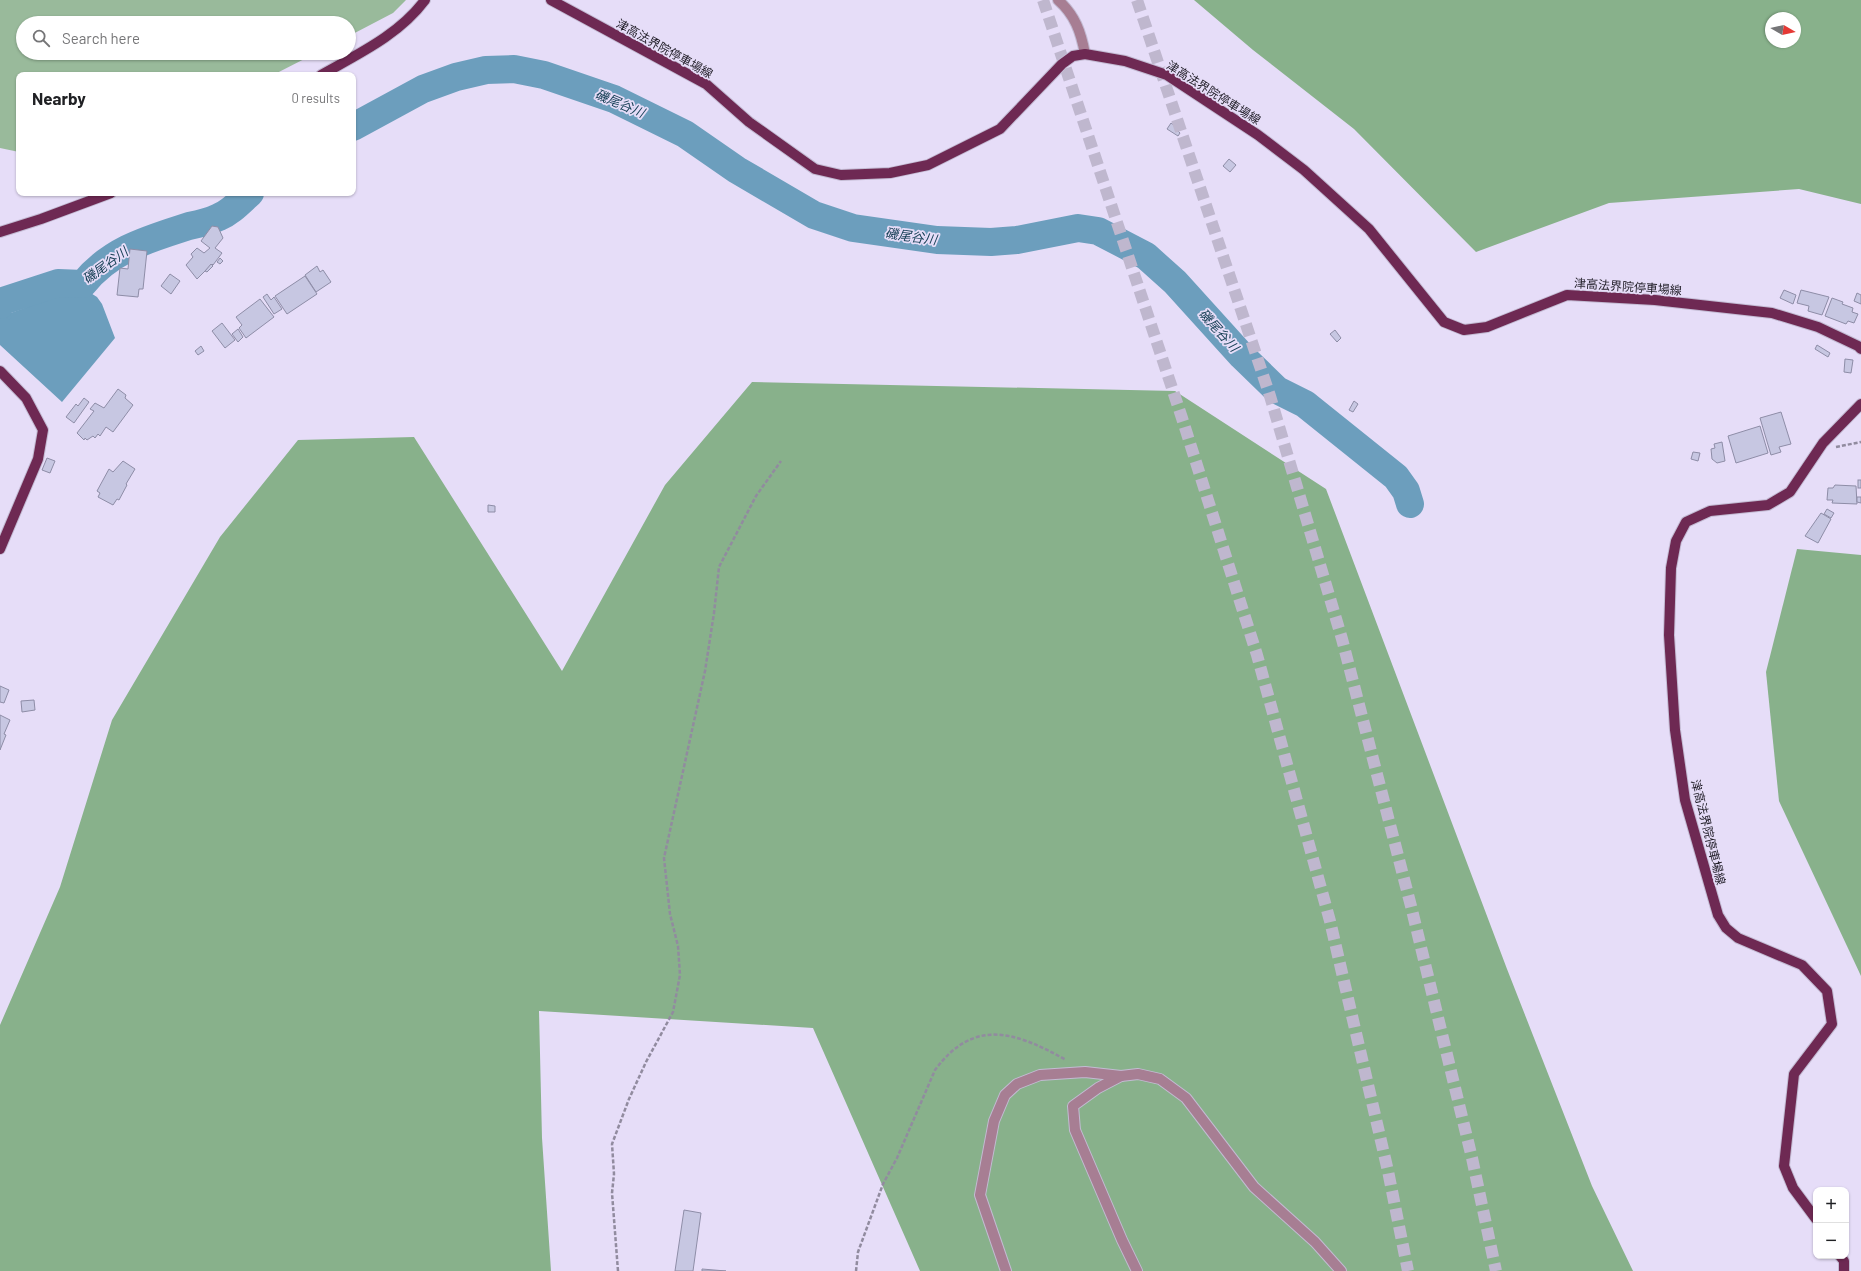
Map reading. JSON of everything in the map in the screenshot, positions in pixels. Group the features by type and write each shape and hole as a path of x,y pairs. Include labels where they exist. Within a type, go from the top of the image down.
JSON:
{"main road":[{"path":"356,55 376,44 415,13 425,0"},
{"name":"津高法界院停車場線","path":"552,0 706,84 748,122 815,169 841,175 890,173 928,165 1000,129 1062,64 1072,56 1085,54 1124,61 1167,75 1258,135 1304,170 1369,229 1444,322 1464,330 1487,327 1566,295 1655,300 1772,313 1818,327 1858,346 1861,349"},
{"path":"326,72 348,60"},
{"path":"0,232 41,219 103,196"},
{"path":"0,371 26,398 43,430 38,459 0,549"},
{"name":"津高法界院停車場線","path":"1813,1214 1793,1188 1784,1166 1794,1074 1832,1024 1827,991 1802,965 1738,938 1726,928 1718,914 1685,800 1675,730 1669,635 1671,568 1676,542 1686,522 1710,511 1768,506 1790,492 1823,443 1861,404"},
{"path":"1842,1259 1844,1261 1844,1271"}],"street":[{"path":"1058,0 1066,7 1076,20 1085,54"},
{"path":"1006,1271 980,1195 994,1121 1005,1095 1017,1084 1040,1075 1085,1072 1121,1076 1138,1074 1160,1079 1186,1098 1254,1187 1315,1242 1341,1271"},
{"path":"1121,1076 1098,1088 1073,1106 1075,1130 1122,1240 1137,1271"}],"path":[{"path":"1823,443 1839,447 1861,442"},
{"path":"618,1271 612,1193 614,1174 612,1144 643,1068 673,1012 680,975 678,946 670,914 664,858 705,671 719,567 756,496 781,461"},
{"path":"856,1271 858,1252 883,1184 898,1158 935,1070 944,1057 964,1041 986,1034 1017,1037 1047,1050 1085,1072"}],"green space":[{"path":"0,0 406,0 393,13 356,32 356,16 16,16 16,60 302,60 279,72 16,72 16,151 0,148"},
{"path":"1194,0 1861,0 1861,204 1799,189 1609,203 1476,252 1354,129 1253,50"},
{"path":"752,382 1175,391 1326,489 1507,969 1592,1186 1633,1271 920,1271 813,1028 539,1011 542,1138 551,1271 0,1271 0,1025 60,887 112,720 220,537 298,440 414,437 562,671 665,485"},
{"path":"1797,549 1861,555 1861,976 1779,801 1766,672"}],"water":[{"path":"89,292 97,297 102,304 115,338 62,402 0,345 0,317 54,298 76,293"}],"building":[{"path":"1171,123 1179,129 1178,131 1180,133 1178,136 1167,129"},
{"path":"1229,159 1236,165 1230,172 1223,166"},
{"path":"212,226 218,227 223,238 215,248 222,253 213,265 212,264 197,279 186,265 193,257 191,254 197,248 204,253 210,248 201,241"},
{"path":"130,249 147,251 143,289 139,289 138,297 117,295 120,268 128,269"},
{"path":"220,258 223,261 220,264 217,262"},
{"path":"211,264 213,266 207,272 205,271"},
{"path":"317,266 320,272 323,270 331,282 316,292 305,275"},
{"path":"170,274 180,281 171,294 161,286"},
{"path":"305,276 317,294 287,314 275,296"},
{"path":"1784,290 1796,295 1793,304 1780,298"},
{"path":"1801,290 1829,297 1822,315 1808,311 1809,306 1797,303"},
{"path":"1857,293 1861,295 1861,304 1854,301"},
{"path":"267,294 271,300 274,297 282,309 274,314 263,297"},
{"path":"1832,298 1853,308 1852,312 1858,314 1854,323 1848,321 1846,324 1825,316"},
{"path":"260,299 274,317 246,338 239,328 242,325 236,317"},
{"path":"222,323 235,340 225,348 212,331"},
{"path":"238,329 243,337 238,342 232,334"},
{"path":"1335,330 1341,338 1337,342 1330,334"},
{"path":"1817,345 1830,353 1828,357 1815,349"},
{"path":"201,346 204,351 198,355 195,351"},
{"path":"1845,359 1853,360 1851,373 1844,372"},
{"path":"118,389 126,395 125,398 133,405 113,432 106,427 100,436 98,434 95,438 93,436 87,440 85,438 84,440 77,433 94,411 90,409 95,403 104,408"},
{"path":"84,398 89,402 74,423 66,417 76,404 78,406"},
{"path":"1354,401 1358,404 1353,412 1349,410"},
{"path":"1781,412 1791,444 1779,447 1781,452 1771,455 1760,418"},
{"path":"1760,426 1768,453 1736,463 1728,436"},
{"path":"1722,442 1725,461 1717,463 1712,459 1711,449 1715,448 1714,444"},
{"path":"1693,452 1700,453 1698,461 1691,459"},
{"path":"47,458 55,461 50,473 42,470"},
{"path":"123,461 135,469 119,500 117,499 113,505 98,497 100,493 97,491 109,469 113,472"},
{"path":"1858,480 1861,480 1861,488 1858,488"},
{"path":"1835,485 1856,486 1857,504 1832,503 1833,500 1827,500 1828,488 1833,488"},
{"path":"1857,497 1861,497 1861,503 1857,502"},
{"path":"488,505 495,506 495,512 488,512"},
{"path":"1827,509 1834,513 1831,518 1824,514"},
{"path":"1821,513 1831,519 1818,543 1805,536"},
{"path":"0,686 9,690 4,703 0,702"},
{"path":"34,700 35,710 22,712 21,701"},
{"path":"0,715 10,720 4,734 6,735 0,750"},
{"path":"684,1210 701,1213 693,1271 675,1271"},
{"path":"702,1269 726,1271 702,1271"}],"waterway":[{"name":"磯尾谷川","path":"356,125 423,89 456,77 486,70 514,69 544,75 614,99 685,134 737,170 814,215 853,228 937,240 991,242 1017,240 1078,228 1098,231 1146,256 1175,282 1242,356 1277,390 1305,404 1396,477 1406,491 1410,504"},
{"name":"磯尾谷川","path":"0,305 3,301 58,283 83,284 94,272 118,254 145,241 215,219 231,210 247,196"},
{"path":"0,306 9,317"}],"tunnel":[{"path":"1043,0 1182,418 1257,655 1330,921 1388,1171 1408,1271"},
{"path":"1137,0 1270,396 1342,639 1411,906 1472,1158 1496,1271"}]}
